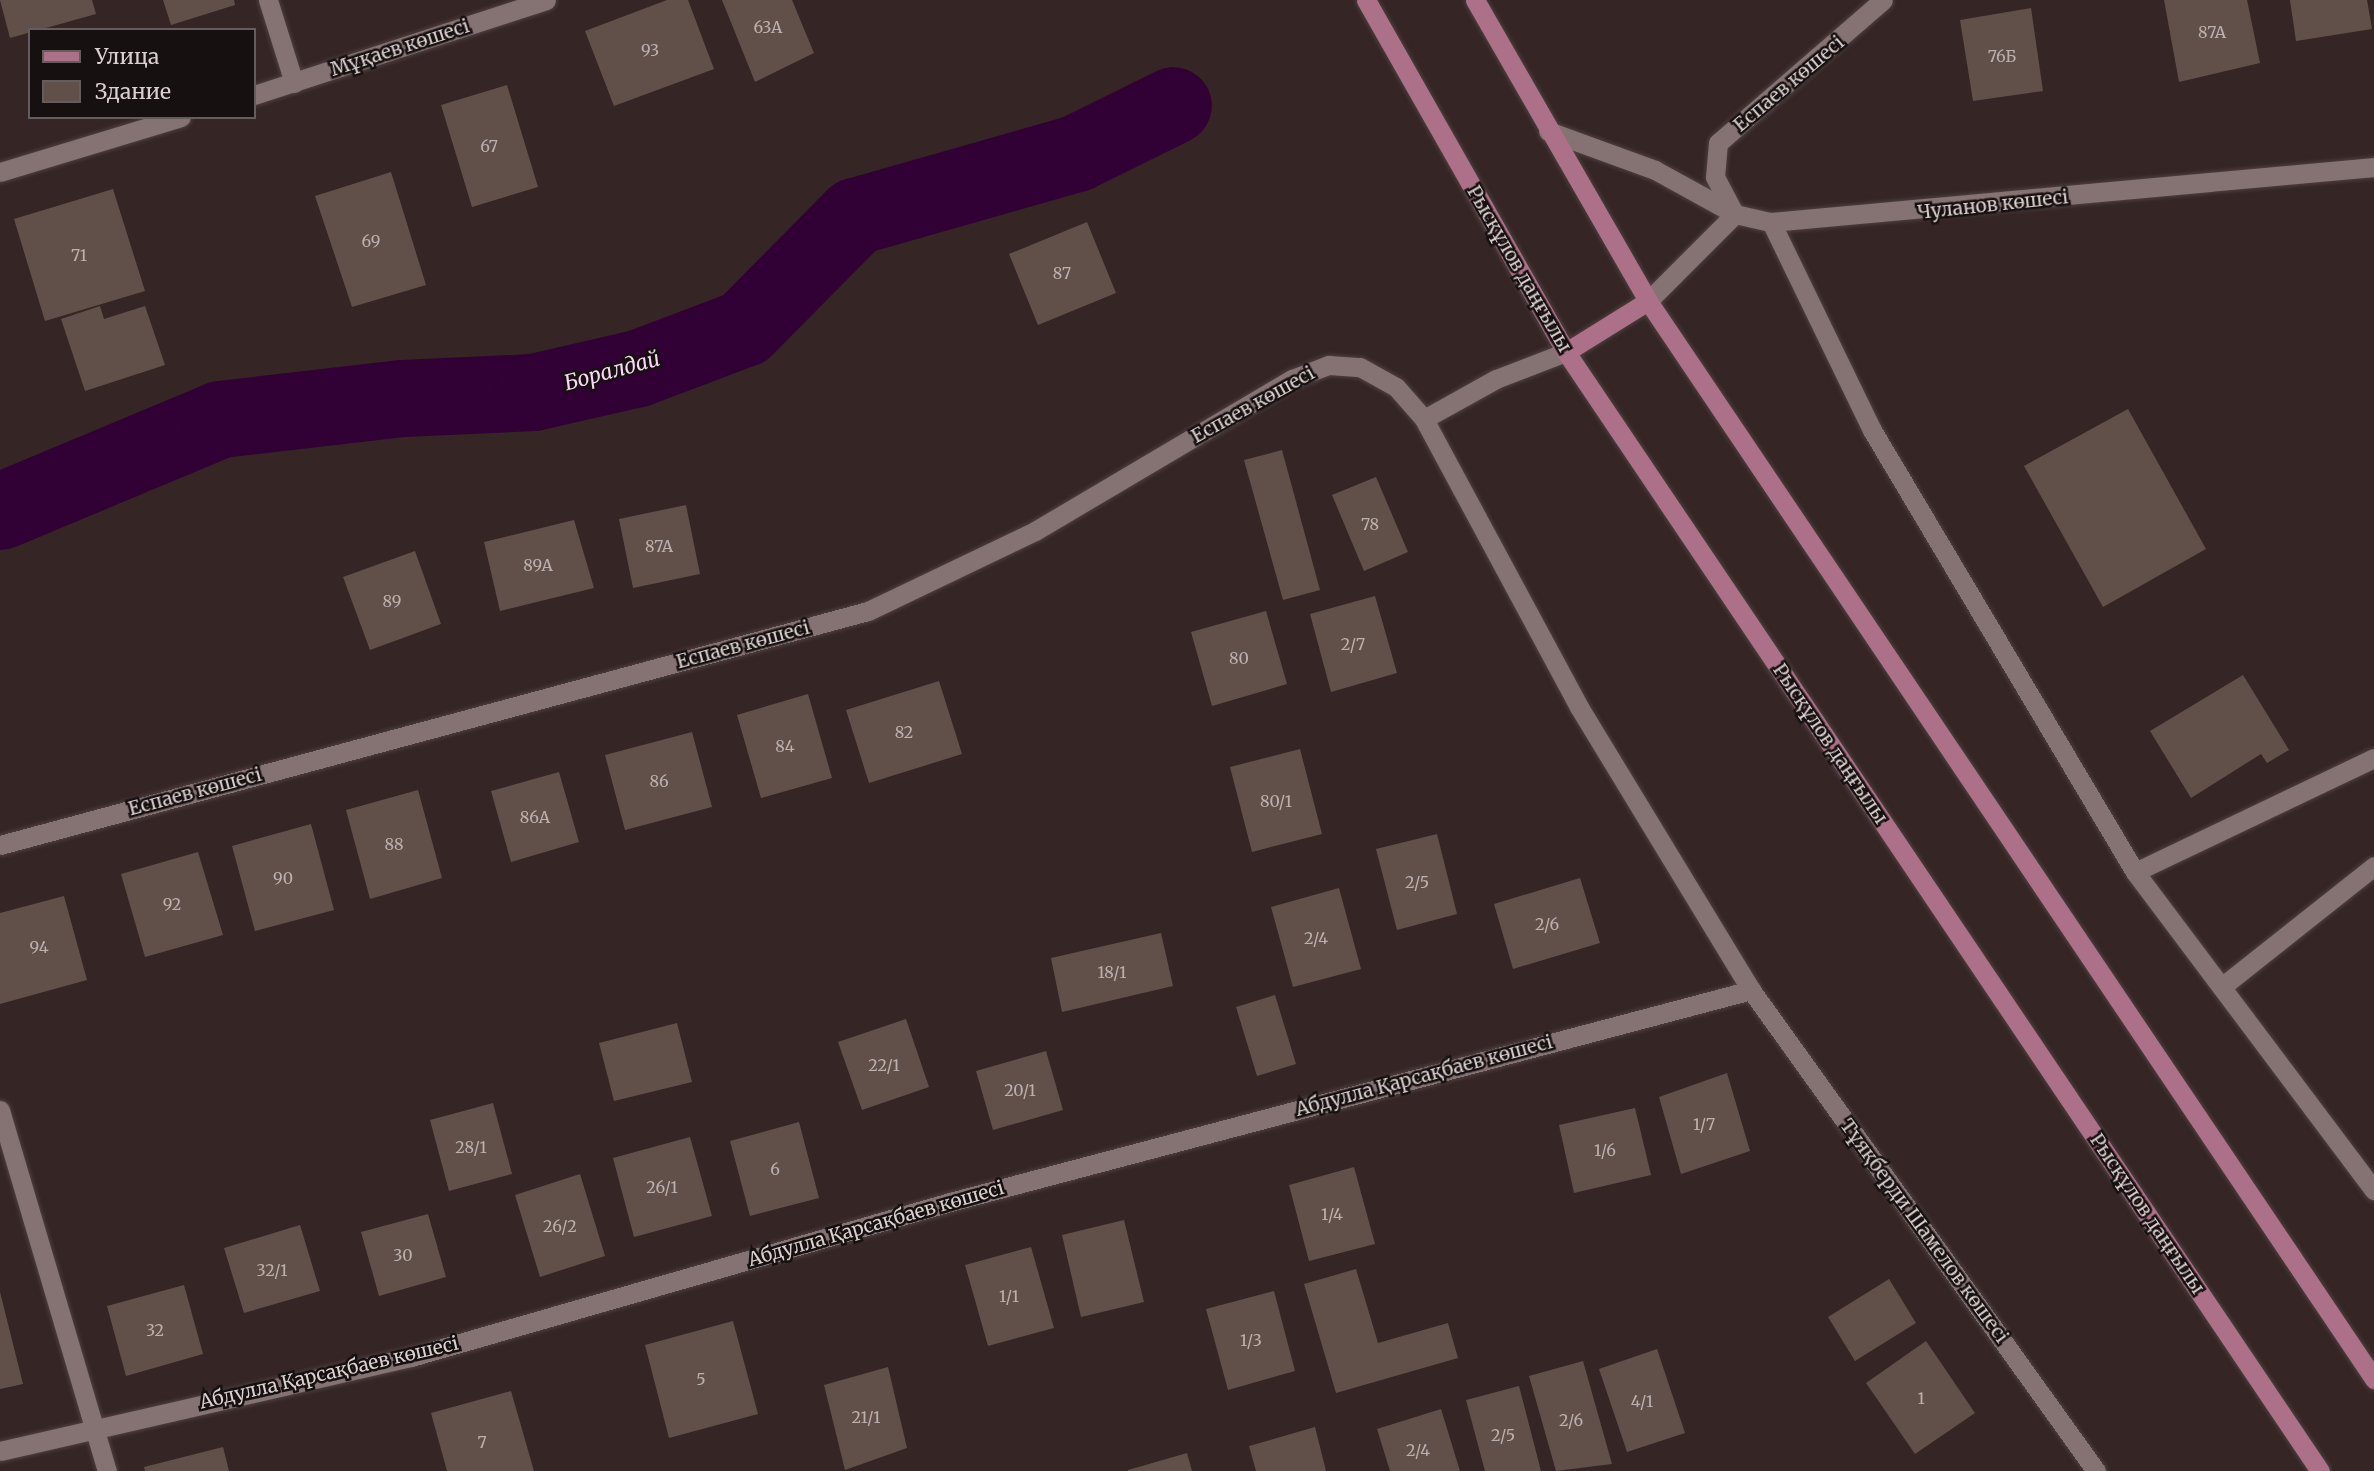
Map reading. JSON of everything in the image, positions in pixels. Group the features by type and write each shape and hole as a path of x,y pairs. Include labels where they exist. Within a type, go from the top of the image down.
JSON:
{"main road":[{"name":"Рысқұлов даңғылы","path":"1366,0 1566,352 2320,1471"},
{"path":"1475,0 1648,301 2374,1379"},
{"path":"1566,352 1648,301"}],"street":[{"path":"268,0 294,83"},
{"name":"Мұқаев көшесі","path":"256,94 546,0"},
{"name":"Еспаев көшесі","path":"1735,214 1715,177 1718,143 1883,0"},
{"path":"0,172 174,119"},
{"name":"Чуланов көшесі","path":"1548,131 1655,170 1735,214 1771,222 2374,167"},
{"path":"1648,301 1735,214"},
{"path":"1771,222 1872,430 2135,872 2224,985 2374,1190"},
{"path":"1424,419 1496,379 1566,352"},
{"name":"Еспаев көшесі","path":"0,845 868,611 1035,531 1292,379 1329,365 1360,367 1396,387 1424,419 1579,706 1751,990"},
{"path":"2135,872 2374,758"},
{"path":"2224,985 2374,866"},
{"name":"Абдулла Қарсақбаев көшесі","path":"0,1451 93,1426 411,1357 950,1202 1751,990"},
{"name":"Тұяқберди Шамелов көшесі","path":"1751,990 2096,1471"},
{"path":"0,1110 107,1471"}],"building":[{"path":"0,0 92,0 96,14 46,28 28,28 28,33 10,38"},
{"path":"163,0 234,0 235,5 171,25"},
{"path":"667,0 688,0 714,69 614,106 585,31"},
{"path":"722,0 792,0 814,53 755,82"},
{"path":"2164,0 2247,0 2260,63 2179,82"},
{"path":"2290,0 2367,0 2372,29 2296,41"},
{"path":"2031,8 2043,91 1973,101 1960,20"},
{"path":"507,85 538,187 472,207 441,105"},
{"path":"391,172 426,285 352,307 315,196"},
{"path":"113,189 145,291 45,321 14,219"},
{"path":"1087,222 1116,293 1038,325 1009,254"},
{"path":"100,306 104,319 145,306 165,365 85,391 61,319"},
{"path":"2128,409 2206,549 2103,607 2024,466"},
{"path":"1282,450 1320,590 1283,600 1244,460"},
{"path":"1376,477 1408,552 1364,571 1332,495"},
{"path":"686,505 700,574 633,588 619,519"},
{"path":"574,520 594,588 500,611 484,542"},
{"path":"415,551 441,624 370,650 343,577"},
{"path":"1375,596 1397,673 1331,692 1310,614"},
{"path":"1266,611 1287,684 1212,706 1191,632"},
{"path":"2243,675 2289,750 2267,763 2261,754 2191,798 2150,731"},
{"path":"939,681 962,754 869,783 846,710"},
{"path":"808,694 832,778 761,798 737,715"},
{"path":"692,732 712,807 625,830 605,755"},
{"path":"1300,749 1322,834 1252,852 1230,767"},
{"path":"559,772 579,842 511,862 491,791"},
{"path":"418,790 442,878 370,899 346,810"},
{"path":"311,824 334,910 255,931 232,846"},
{"path":"1437,834 1457,914 1397,930 1376,849"},
{"path":"198,852 223,935 145,957 121,874"},
{"path":"1580,878 1600,943 1513,969 1494,904"},
{"path":"1339,888 1361,969 1293,987 1271,907"},
{"path":"64,896 87,980 0,1004 0,913"},
{"path":"1161,933 1173,986 1062,1012 1051,958"},
{"path":"1275,995 1296,1064 1257,1076 1236,1007"},
{"path":"906,1019 929,1087 862,1110 838,1042"},
{"path":"677,1023 692,1082 614,1101 599,1043"},
{"path":"1046,1051 1063,1110 993,1130 976,1071"},
{"path":"1727,1073 1750,1151 1681,1174 1659,1097"},
{"path":"493,1103 512,1174 449,1191 430,1120"},
{"path":"1635,1108 1651,1175 1574,1193 1559,1125"},
{"path":"799,1122 819,1198 750,1216 730,1141"},
{"path":"690,1137 712,1216 634,1237 613,1158"},
{"path":"1354,1167 1375,1244 1309,1261 1289,1185"},
{"path":"580,1174 605,1256 540,1277 515,1195"},
{"path":"428,1214 446,1277 379,1296 361,1232"},
{"path":"1124,1220 1144,1302 1081,1317 1062,1235"},
{"path":"300,1225 320,1291 244,1313 224,1248"},
{"path":"1031,1247 1054,1328 988,1346 965,1265"},
{"path":"1356,1269 1378,1343 1448,1323 1458,1358 1336,1393 1304,1284"},
{"path":"1889,1279 1916,1323 1855,1361 1828,1317"},
{"path":"184,1285 203,1354 126,1376 107,1306"},
{"path":"1274,1291 1295,1371 1228,1390 1206,1309"},
{"path":"0,1292 23,1384 0,1389"},
{"path":"733,1321 758,1414 669,1438 645,1345"},
{"path":"1926,1341 1975,1413 1915,1454 1866,1383"},
{"path":"1657,1349 1685,1433 1627,1452 1599,1369"},
{"path":"1583,1361 1612,1464 1556,1471 1529,1376"},
{"path":"888,1367 907,1448 845,1470 824,1385"},
{"path":"1519,1386 1541,1471 1485,1471 1466,1400"},
{"path":"511,1391 534,1471 447,1471 431,1413"},
{"path":"1441,1409 1460,1471 1390,1471 1377,1429"},
{"path":"1315,1427 1326,1471 1256,1471 1249,1446"},
{"path":"223,1447 229,1471 145,1471 144,1467"},
{"path":"1187,1453 1192,1471 1128,1471 1128,1470"}],"waterway":[{"name":"Боралдай","path":"0,511 220,419 402,398 533,392 638,368 744,328 855,216 1076,153 1173,105"}]}
